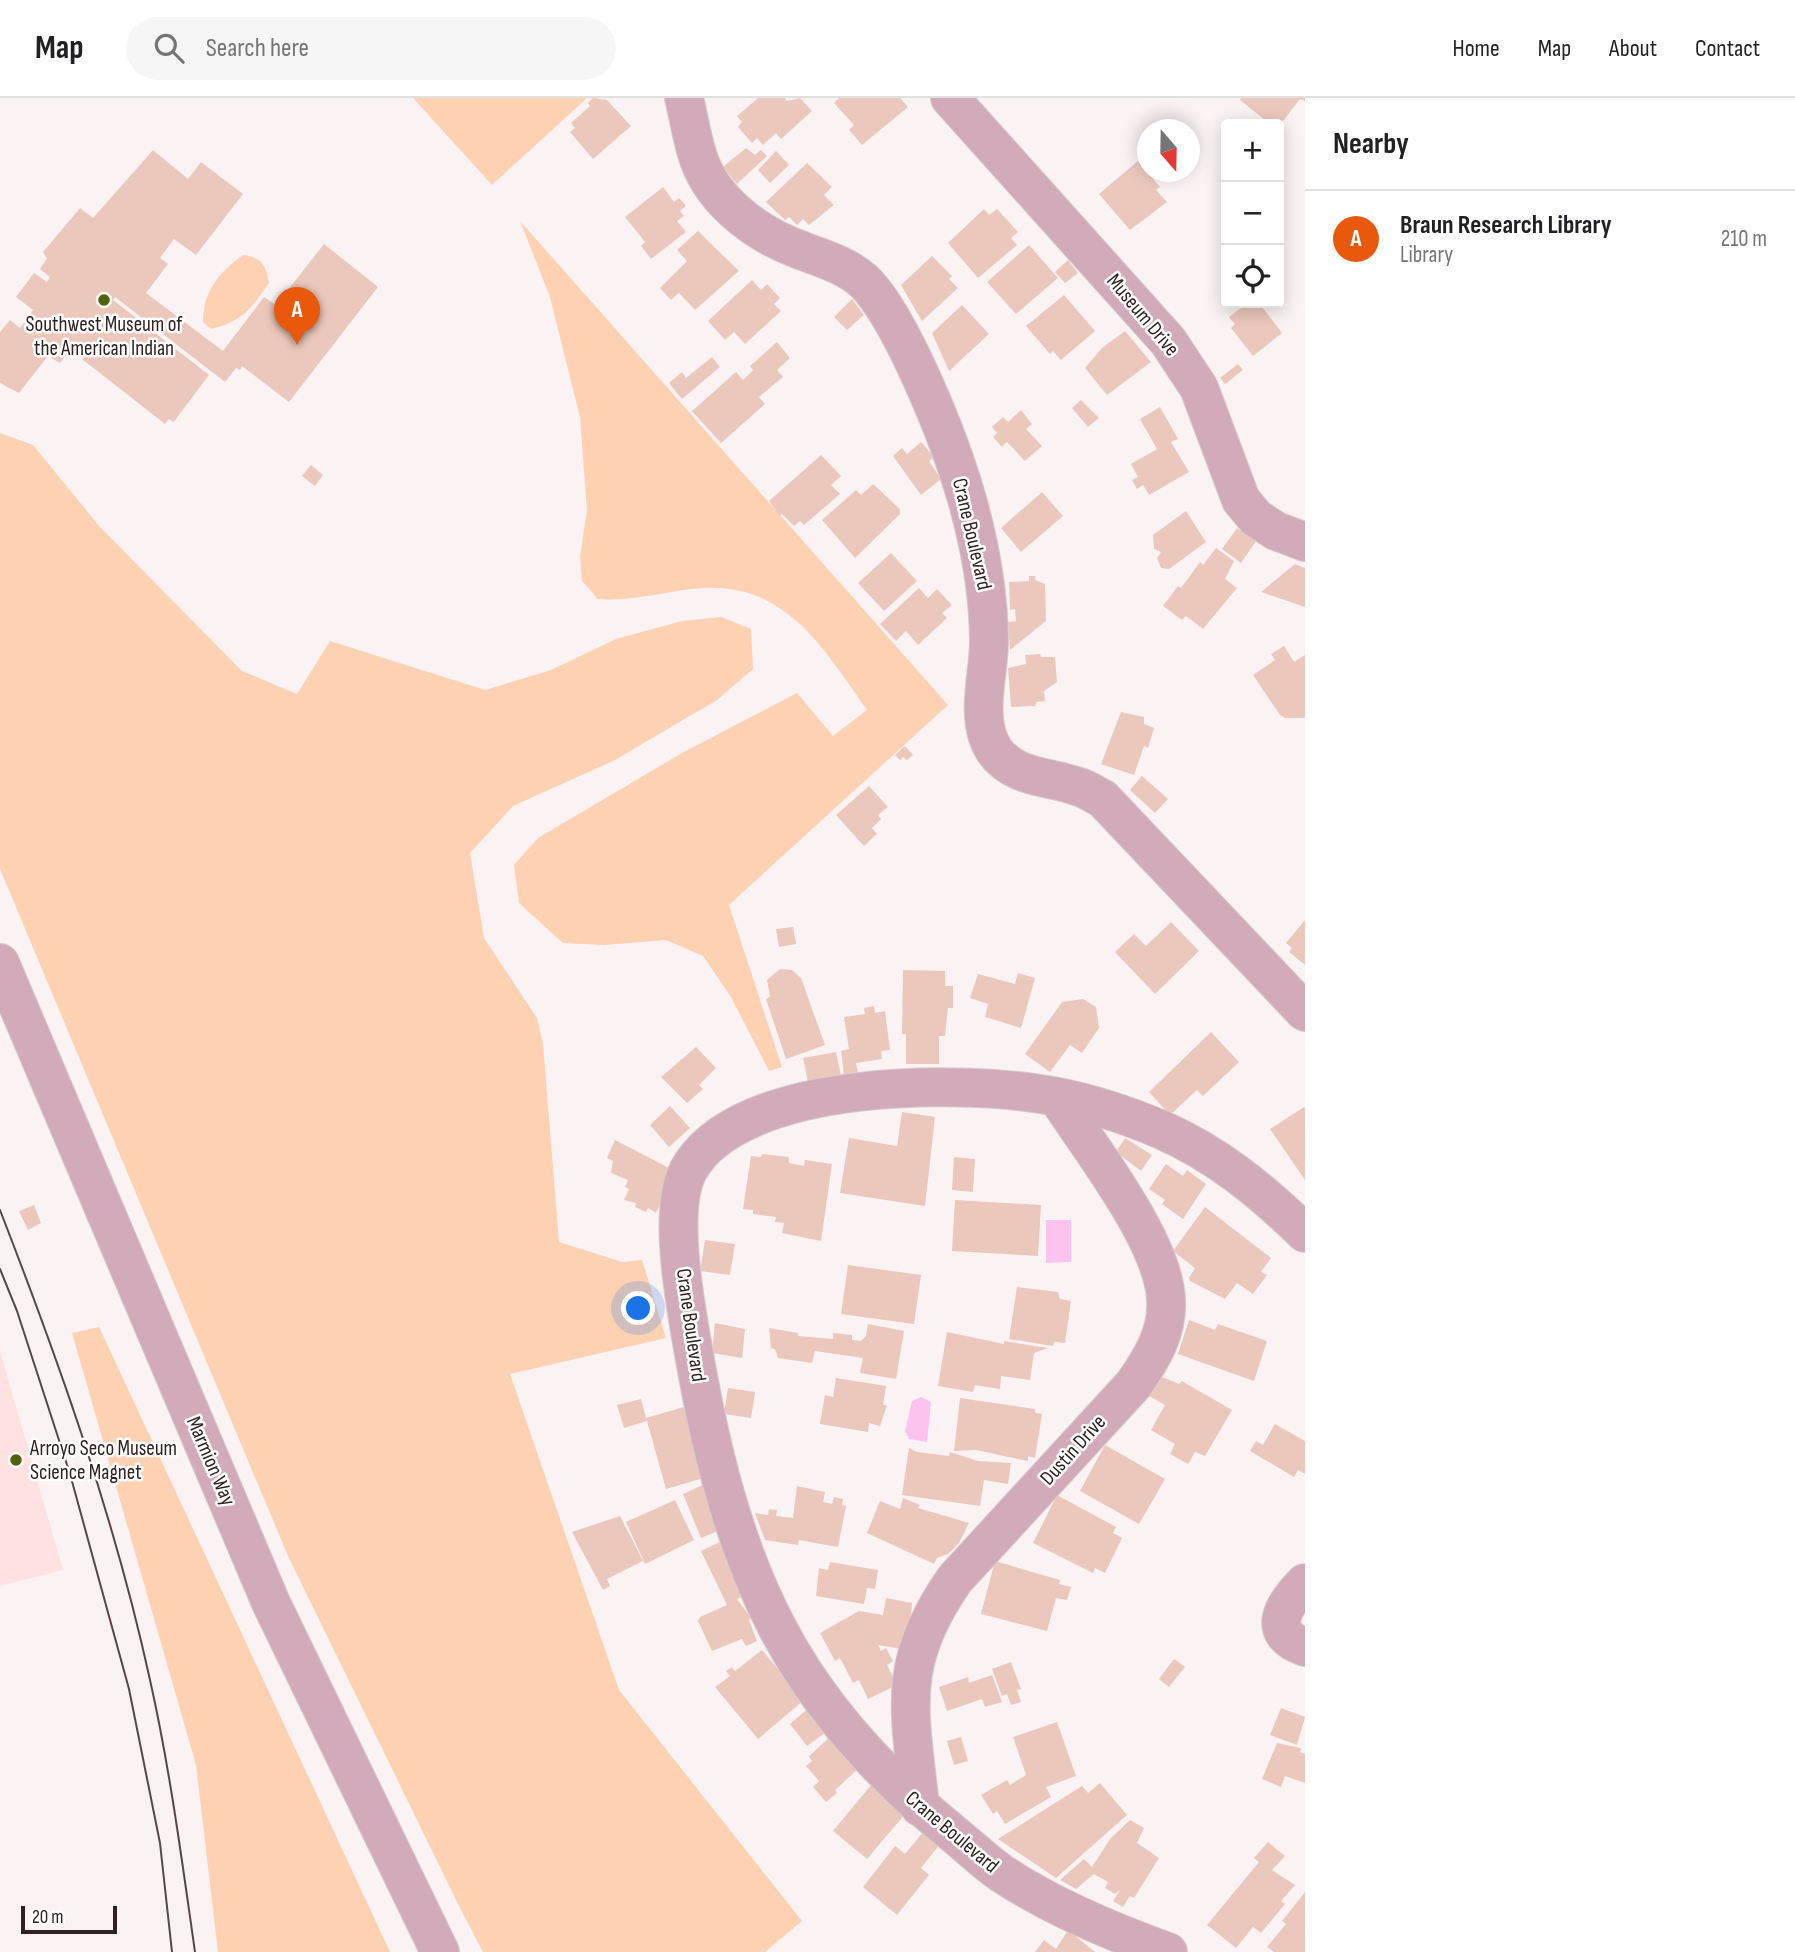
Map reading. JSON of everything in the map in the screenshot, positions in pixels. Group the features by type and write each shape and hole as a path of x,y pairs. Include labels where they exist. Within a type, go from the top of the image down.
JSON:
{"street":[{"name":"Crane Boulevard","path":"684,98 698,158 709,182 740,216 775,241 831,261 871,288 913,361 968,497 986,581 989,667 983,713 995,751 1013,767 1034,778 1080,787 1103,799 1305,1013"},
{"name":"Museum Drive","path":"950,98 1168,341 1199,388 1241,500 1248,509 1276,531 1305,542"},
{"name":"Marmion Way","path":"0,963 271,1603 440,1952"},
{"name":"Crane Boulevard","path":"1168,1952 1127,1937 1001,1873 920,1807 871,1761 819,1697 776,1626 747,1558 720,1476 702,1400 687,1311 678,1219 680,1197 687,1172 706,1146 736,1125 827,1097 902,1087 969,1087 1057,1097 1118,1113 1166,1132 1224,1165 1268,1197 1305,1233"},
{"name":"Dustin Drive","path":"920,1807 911,1713 911,1677 918,1642 932,1612 955,1579 1134,1384 1151,1359 1164,1330 1166,1299 1158,1264 1141,1228 1057,1097"},
{"path":"1305,1583 1281,1613 1282,1628 1292,1641 1305,1647"}],"shaded area":[{"path":"413,98 587,98 492,185"},
{"path":"520,221 948,705 729,905 782,1067 769,1071 731,997 703,956 666,940 604,945 563,943 519,903 514,865 538,838 682,753 797,693 833,736 867,710 819,644 801,625 781,609 759,597 733,590 704,588 625,599 598,599 582,581 580,557 587,510 580,417 550,297"},
{"path":"243,255 262,263 269,283 245,313 231,322 211,329 203,322 209,292 227,268"},
{"path":"0,433 33,445 99,526 242,671 297,694 330,641 485,690 551,670 616,639 682,621 721,617 751,629 753,669 717,700 615,760 513,806 470,853 484,938 537,1018 543,1044 559,1242 622,1262 642,1260 666,1338 510,1374 619,1690 802,1921 765,1952 483,1952 460,1908 288,1556 0,869"},
{"path":"1046,1220 1071,1220 1071,1262 1046,1263"},
{"path":"99,1327 390,1952 218,1952 196,1765 72,1333"},
{"name":"Arroyo Seco Museum Science Magnet","path":"0,1351 63,1570 0,1586"},
{"path":"921,1397 931,1402 927,1442 909,1439 905,1431 912,1401"}],"building":[{"path":"593,98 607,100 631,126 593,159 570,132 575,128 571,123 590,106 588,103"},
{"path":"758,98 785,98 787,101 800,98 812,111 781,139 776,133 763,145 757,138 752,143 738,127 742,122 737,116"},
{"path":"839,98 900,98 908,107 862,145 849,130 854,125 834,103"},
{"path":"1305,98 1305,101 1300,99 1284,120 1264,119 1240,100"},
{"path":"746,148 755,155 761,150 767,156 737,184 723,167"},
{"path":"153,150 188,179 201,162 243,194 196,255 174,239 160,258 168,264 146,293 223,351 264,297 276,305 324,244 378,287 289,402 242,366 240,370 236,368 225,382 115,297 113,300 209,375 173,422 169,419 165,424 82,359 86,354 74,345 60,363 48,356 19,393 0,383 0,332 10,320 20,328 33,310 16,297 34,273 47,282 50,277 40,269 47,258 43,252 80,208 93,218"},
{"path":"776,151 789,165 770,183 758,170"},
{"path":"1137,162 1137,182 1156,182 1160,187 1156,190 1167,202 1130,230 1099,194"},
{"path":"807,163 832,187 824,195 834,205 809,225 803,219 797,225 789,217 785,220 766,202"},
{"path":"663,187 674,202 679,198 686,206 680,211 684,216 677,221 686,232 651,259 641,246 645,242 625,217"},
{"path":"984,209 989,215 997,209 1018,232 1011,238 1017,245 978,278 948,243"},
{"path":"698,231 739,271 695,310 679,293 671,300 660,288 687,261 677,250"},
{"path":"1029,245 1058,278 1016,314 987,282"},
{"path":"932,256 952,276 949,279 958,288 922,321 901,285"},
{"path":"1068,260 1078,273 1065,283 1055,272"},
{"path":"752,280 761,290 767,284 780,298 774,304 781,311 745,344 734,332 725,340 708,321"},
{"path":"1064,295 1095,331 1061,360 1053,351 1050,354 1026,326"},
{"path":"852,299 864,315 847,330 834,317"},
{"path":"962,305 989,334 949,371 932,333"},
{"path":"1241,308 1263,308 1282,333 1253,356 1231,328 1235,324 1229,317"},
{"path":"1125,331 1151,362 1107,395 1085,368 1102,348"},
{"path":"777,342 790,358 777,370 783,377 759,397 765,404 721,443 692,411 736,372 743,380 753,370 750,366"},
{"path":"712,357 720,367 682,399 669,383 682,372 686,378"},
{"path":"1238,364 1243,370 1225,384 1220,378"},
{"path":"1081,400 1099,418 1088,427 1072,408"},
{"path":"1160,407 1178,439 1171,442 1189,472 1149,495 1143,485 1137,489 1132,480 1138,477 1131,464 1157,449 1140,419"},
{"path":"1021,410 1032,424 1026,429 1042,446 1025,461 1007,442 1002,447 993,437 997,433 992,427 1003,417 1008,422"},
{"path":"921,442 934,457 929,461 941,479 921,495 893,456 902,448 907,454"},
{"path":"821,455 841,476 831,485 840,494 804,525 800,521 794,526 782,514 780,516 769,501"},
{"path":"311,465 323,475 315,486 302,476"},
{"path":"873,484 900,509 900,514 855,558 822,520 856,490 861,495"},
{"path":"1042,492 1063,516 1021,552 1001,528"},
{"path":"1186,511 1206,542 1169,569 1161,568 1157,558 1161,552 1154,549 1153,535"},
{"path":"1237,528 1256,541 1241,563 1222,549"},
{"path":"1216,548 1234,561 1225,579 1237,588 1203,629 1186,616 1182,620 1163,606 1178,586 1181,588 1200,562 1203,565"},
{"path":"891,553 917,581 884,611 858,583"},
{"path":"1295,564 1305,568 1305,607 1261,592"},
{"path":"1029,576 1035,576 1035,580 1045,584 1046,621 1010,650 1008,622 1016,621 1015,609 1010,610 1009,582 1029,581"},
{"path":"919,588 928,598 937,589 952,605 942,613 947,618 918,645 906,631 896,641 880,624"},
{"path":"1284,646 1294,662 1305,655 1305,718 1285,718 1280,715 1253,675 1275,660 1271,654"},
{"path":"1040,654 1041,657 1055,657 1057,682 1044,691 1045,701 1037,702 1035,706 1011,707 1008,668 1026,664 1025,655"},
{"path":"1121,712 1144,717 1144,724 1154,728 1148,748 1144,746 1134,775 1101,764"},
{"path":"905,746 913,755 907,760 903,757 900,760 895,755"},
{"path":"1142,776 1168,799 1155,813 1130,790"},
{"path":"869,786 888,807 878,815 881,819 872,828 877,834 864,846 836,815"},
{"path":"1305,920 1305,965 1289,952 1292,948 1286,943"},
{"path":"1171,922 1199,951 1155,994 1115,952 1134,934 1146,946"},
{"path":"793,927 796,944 779,947 776,929"},
{"path":"780,969 792,970 801,978 825,1045 786,1059 766,999 770,997 767,980"},
{"path":"903,970 945,971 945,986 953,986 953,1008 948,1008 945,1036 939,1036 939,1064 906,1064 906,1034 902,1034"},
{"path":"1018,973 1035,978 1021,1028 985,1017 988,1004 970,998 978,974 1015,984"},
{"path":"1083,999 1096,1007 1099,1028 1082,1053 1070,1045 1050,1072 1025,1054 1062,1002"},
{"path":"874,1006 875,1013 885,1011 890,1050 881,1051 882,1059 856,1063 858,1073 844,1075 841,1051 849,1049 844,1017 865,1014 864,1008"},
{"path":"1211,1032 1239,1062 1203,1096 1197,1090 1170,1115 1149,1092"},
{"path":"696,1047 716,1068 699,1085 703,1089 687,1103 661,1077"},
{"path":"836,1052 842,1080 809,1087 803,1058"},
{"path":"670,1106 690,1128 669,1147 650,1125"},
{"path":"1305,1108 1305,1180 1270,1129"},
{"path":"902,1112 935,1117 925,1206 840,1193 849,1138 897,1146"},
{"path":"1125,1138 1152,1155 1141,1171 1116,1152"},
{"path":"615,1140 671,1169 669,1185 656,1213 648,1208 646,1212 635,1207 636,1203 624,1200 629,1189 625,1187 628,1180 611,1173 613,1161 607,1158"},
{"path":"762,1154 789,1157 789,1163 804,1166 805,1160 832,1164 821,1241 782,1233 784,1223 775,1222 776,1217 753,1214 753,1210 743,1209 751,1156 761,1157"},
{"path":"954,1157 975,1159 973,1192 952,1190"},
{"path":"1166,1164 1183,1176 1187,1170 1206,1184 1183,1219 1162,1204 1165,1200 1149,1189"},
{"path":"955,1200 1041,1205 1038,1256 952,1251"},
{"path":"34,1205 41,1223 28,1230 19,1211"},
{"path":"1205,1207 1271,1258 1261,1272 1267,1275 1253,1294 1237,1283 1225,1299 1190,1281 1195,1268 1173,1251"},
{"path":"705,1240 735,1244 730,1275 700,1271"},
{"path":"848,1265 921,1275 914,1324 841,1314"},
{"path":"1017,1287 1058,1292 1060,1299 1071,1301 1065,1343 1054,1342 1053,1346 1009,1339"},
{"path":"1189,1320 1215,1330 1218,1324 1267,1341 1254,1381 1178,1354"},
{"path":"715,1323 745,1329 742,1358 712,1353"},
{"path":"868,1324 904,1331 896,1379 860,1373 863,1358 815,1351 812,1363 778,1358 775,1349 771,1348 769,1328 798,1333 798,1336 833,1339 833,1333 852,1335 852,1340 861,1341 866,1336"},
{"path":"947,1332 1004,1344 1004,1341 1048,1348 1034,1353 1030,1380 1001,1376 1000,1389 975,1385 973,1392 938,1386"},
{"path":"1160,1376 1179,1384 1182,1381 1232,1410 1205,1456 1195,1452 1188,1464 1170,1454 1175,1444 1151,1430 1165,1405 1149,1396"},
{"path":"836,1378 886,1386 883,1405 887,1405 880,1426 869,1423 868,1432 820,1424 825,1395 833,1397"},
{"path":"728,1388 755,1392 751,1418 724,1414"},
{"path":"960,1398 1035,1409 1035,1413 1042,1414 1035,1458 1028,1456 1028,1461 976,1450 954,1451"},
{"path":"641,1399 646,1418 687,1406 707,1477 666,1489 647,1421 624,1428 617,1405"},
{"path":"1275,1424 1305,1441 1305,1474 1298,1470 1294,1477 1250,1451 1256,1441 1263,1445"},
{"path":"1105,1445 1165,1479 1139,1524 1080,1491"},
{"path":"909,1448 917,1452 949,1456 950,1452 978,1461 1011,1463 1008,1484 984,1480 980,1506 902,1495"},
{"path":"707,1483 725,1528 701,1538 683,1494"},
{"path":"797,1486 825,1492 823,1502 832,1504 834,1497 843,1499 842,1505 846,1506 838,1547 799,1540 798,1545 765,1540 755,1513 768,1515 769,1509 777,1510 776,1516 793,1518"},
{"path":"1057,1495 1116,1527 1113,1533 1122,1538 1105,1573 1095,1568 1093,1573 1033,1543"},
{"path":"903,1498 920,1505 918,1508 969,1523 959,1543 948,1554 937,1558 934,1564 867,1533 880,1501 900,1509"},
{"path":"675,1500 694,1540 645,1564 626,1522"},
{"path":"620,1516 643,1561 607,1579 610,1586 603,1590 572,1532"},
{"path":"728,1538 749,1594 737,1599 752,1619 749,1620 757,1641 746,1646 742,1639 712,1651 698,1621 700,1617 727,1605 701,1551"},
{"path":"995,1561 1060,1580 1059,1584 1071,1587 1067,1600 1056,1598 1047,1631 981,1614"},
{"path":"830,1562 878,1570 875,1589 867,1588 864,1604 816,1596 819,1568 828,1570"},
{"path":"886,1598 912,1603 908,1650 878,1645 881,1651 886,1648 893,1661 887,1665 897,1685 868,1699 859,1680 853,1683 840,1658 835,1661 820,1633 859,1611 883,1615"},
{"path":"762,1650 804,1700 758,1739 715,1687 730,1676 726,1671 732,1667 735,1671"},
{"path":"1174,1659 1185,1667 1169,1687 1159,1679"},
{"path":"1011,1662 1021,1689 1017,1690 1021,1702 1011,1705 1007,1694 1002,1696 992,1669"},
{"path":"992,1675 1002,1702 985,1707 982,1699 947,1711 939,1687 968,1677 969,1683"},
{"path":"812,1705 829,1730 807,1746 790,1724"},
{"path":"1281,1708 1305,1717 1297,1745 1270,1735"},
{"path":"1057,1722 1076,1776 1046,1787 1051,1797 1005,1824 997,1811 993,1814 981,1795 1007,1780 1010,1785 1026,1775 1013,1737"},
{"path":"831,1736 859,1768 826,1802 813,1787 819,1781 806,1766 812,1761 809,1756"},
{"path":"961,1737 968,1761 954,1765 947,1741"},
{"path":"1277,1743 1301,1748 1300,1752 1305,1754 1305,1783 1285,1776 1281,1787 1262,1779"},
{"path":"1100,1783 1127,1815 1056,1878 998,1839 1082,1786 1088,1793"},
{"path":"871,1785 906,1813 867,1859 833,1831"},
{"path":"1130,1820 1144,1828 1137,1843 1159,1858 1134,1898 1130,1896 1123,1907 1113,1901 1120,1890 1115,1894 1105,1888 1108,1882 1094,1874 1076,1889 1060,1880 1084,1859 1092,1867 1110,1839"},
{"path":"924,1831 940,1844 921,1868 929,1875 897,1915 863,1887 895,1846 905,1854"},
{"path":"1268,1842 1285,1856 1272,1870 1295,1885 1281,1901 1285,1904 1261,1933 1253,1927 1236,1948 1207,1925 1259,1862 1254,1858"},
{"path":"1305,1892 1305,1952 1274,1952 1267,1947 1286,1924 1282,1921"},
{"path":"1068,1930 1095,1952 1035,1952 1044,1940 1056,1949"}],"tram line":[{"path":"0,1210 84,1442 136,1620 164,1747 195,1952"},
{"path":"0,1269 17,1311 70,1474 129,1689 160,1843 172,1952"}],"place":[{"name":"Southwest Museum of the American Indian","path":"104,300"},
{"name":"Braun Research Library","path":"297,345"},
{"name":"Arroyo Seco Museum Science Magnet","path":"16,1460"}]}
